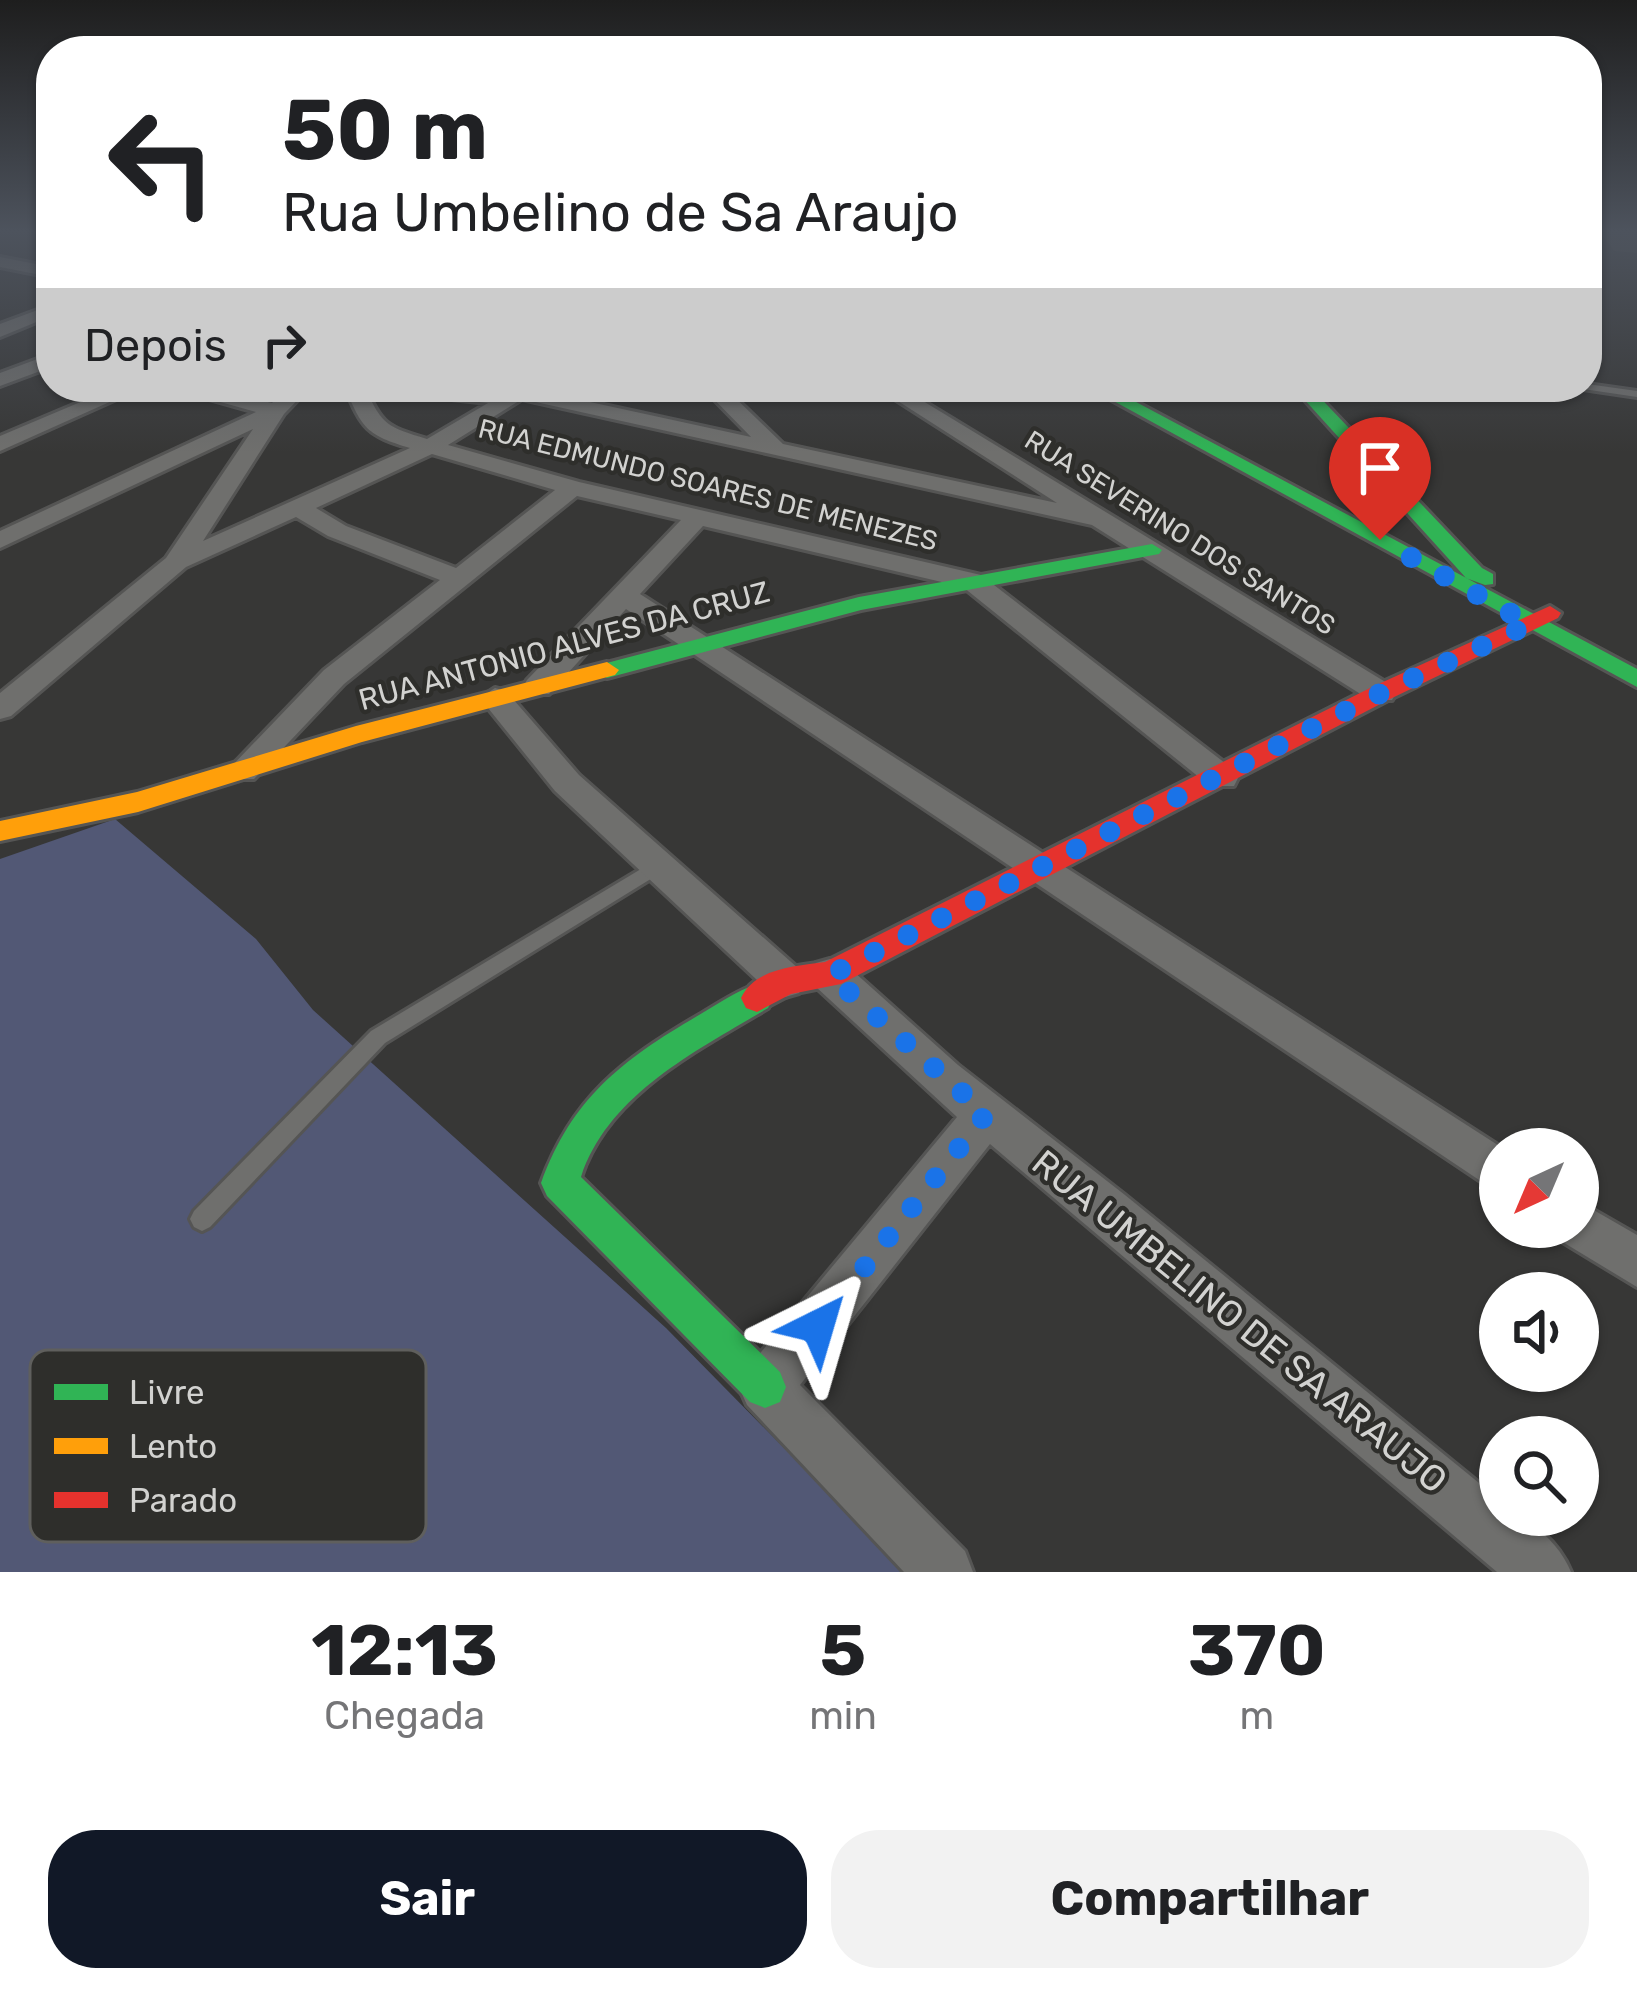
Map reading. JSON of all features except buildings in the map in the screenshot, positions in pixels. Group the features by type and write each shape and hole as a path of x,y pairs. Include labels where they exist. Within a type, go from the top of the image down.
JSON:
{"street":[{"path":"0,380 36,366"},
{"path":"0,444 98,402"},
{"path":"242,402 276,410"},
{"path":"177,562 285,402"},
{"name":"RUA EDMUNDO SOARES DE MENEZES","path":"361,402 381,432 430,447 573,488 972,580"},
{"path":"0,710 177,562 430,447 505,402"},
{"path":"577,402 1106,521"},
{"path":"728,402 774,447"},
{"name":"RUA SEVERINO DOS SANTOS","path":"911,402 1381,693"},
{"path":"1124,402 1443,576 1637,656"},
{"path":"1289,402 1443,576"},
{"path":"1315,402 1474,573 1637,680"},
{"path":"0,540 276,410"},
{"path":"244,771 334,677 573,488"},
{"path":"297,506 354,539 458,578"},
{"path":"538,687 698,518"},
{"name":"RUA ANTONIO ALVES DA CRUZ","path":"0,831 138,802 356,734 698,644 972,580 1152,550"},
{"path":"972,580 1222,778"},
{"path":"623,595 1479,1158"},
{"path":"944,1572 560,1184 567,1151 605,1100 701,1032 1043,869 1381,693 1540,618"},
{"name":"RUA UMBELINO DE SA ARAUJO","path":"495,698 567,783 656,867 986,1114 1542,1572"},
{"path":"765,1388 986,1114"},
{"path":"1599,1238 1637,1263"}],"lane":[{"path":"1602,389 1637,394"},
{"path":"202,1220 378,1036 656,867"}],"shaded area":[{"path":"115,819 256,939 313,1010 666,1328 906,1572 0,1572 0,859"}],"traffic: fast":[{"path":"1124,402 1637,679"},
{"path":"1315,402 1474,573 1485,579"},
{"path":"607,670 859,604 1152,550"},
{"path":"757,998 667,1052 612,1096 571,1151 560,1183 765,1387"}],"traffic: slow":[{"path":"0,831 138,802 356,735 607,670"}],"traffic: jam":[{"path":"757,998 785,981 830,975 1381,693 1550,613"}],"route":[{"path":"818,1326 986,1114 830,975 1381,693 1530,624 1380,540"}]}
